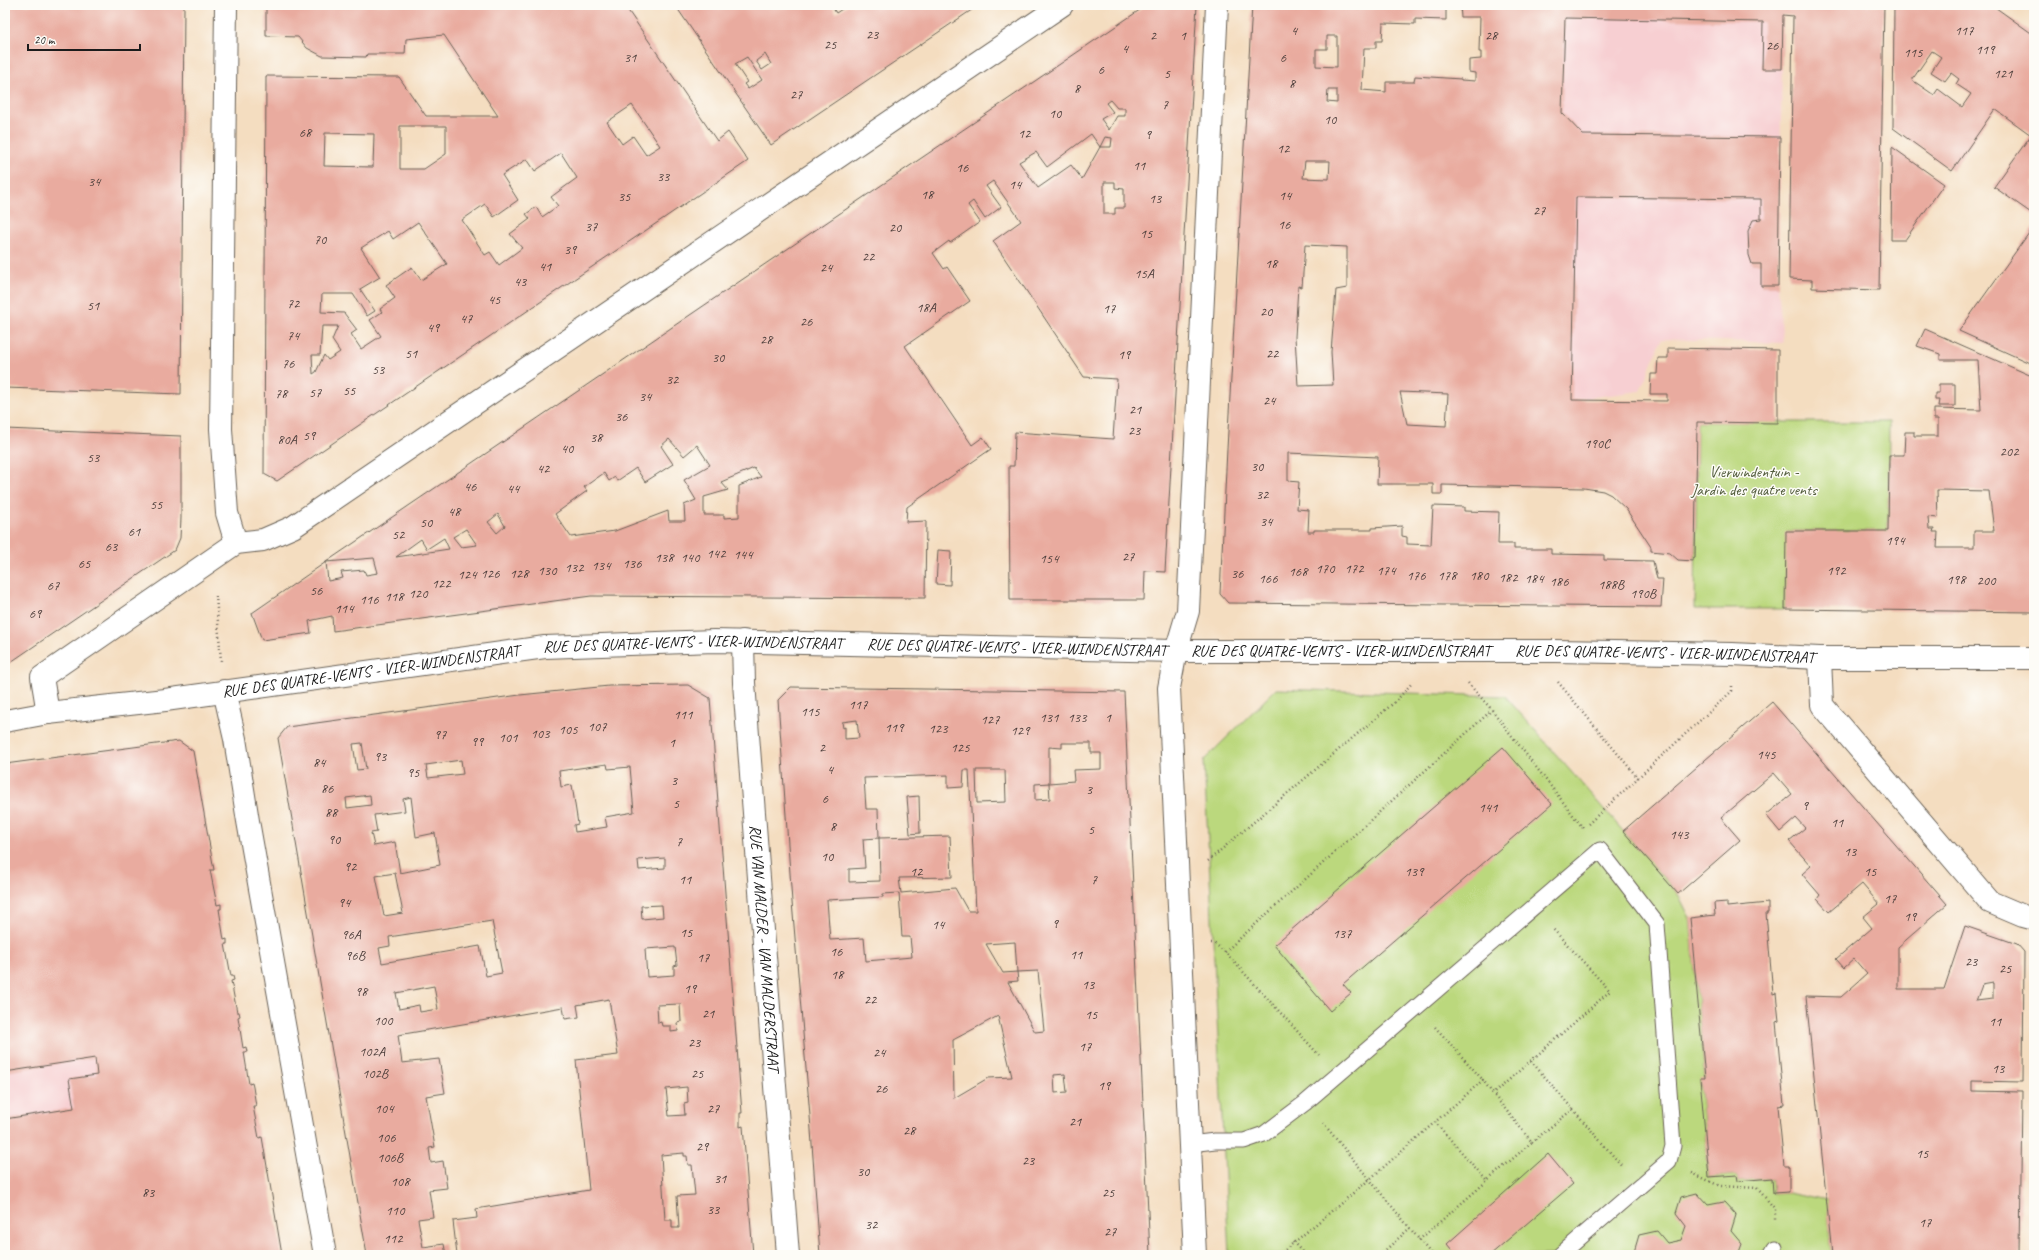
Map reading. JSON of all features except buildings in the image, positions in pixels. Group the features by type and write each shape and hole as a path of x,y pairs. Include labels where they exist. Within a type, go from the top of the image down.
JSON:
{"street":[{"path":"226,5 221,429 227,513 236,543"},
{"path":"48,713 42,676 236,543 263,540 293,527 1062,5"},
{"path":"1195,1255 1168,688 1176,651 1188,612 1217,5"},
{"name":"RUE DES QUATRE-VENTS - VIER-WINDENSTRAAT","path":"5,721 48,713 165,700 546,647 743,641 1176,651 1532,651 1732,654 1820,658 2034,658"},
{"name":"RUE VAN MALDER - VAN MALDERSTRAAT","path":"743,641 744,683 788,1255"},
{"path":"1820,658 1822,704 1990,902 2024,916 2034,918"},
{"path":"224,692 235,738 248,821 324,1255"}],"lane":[{"path":"1190,1144 1215,1141 1244,1142 1264,1134 1305,1103 1600,850 1657,924 1673,1146 1669,1161 1560,1255"}],"path":[{"path":"216,590 216,617 224,692"},
{"path":"1202,861 1210,861 1396,701 1440,651 1492,710 1583,828 1732,691 1732,654"},
{"path":"1532,651 1638,778"},
{"path":"1225,952 1492,710"},
{"path":"1493,1094 1610,990 1533,907"},
{"path":"1418,1006 1482,1080 1532,1142"},
{"path":"1531,1060 1621,1166"},
{"path":"1279,1255 1482,1080"},
{"path":"1419,1240 1532,1142 1573,1109"},
{"path":"1435,1122 1487,1181"},
{"path":"1669,1161 1720,1186 1757,1188 1775,1209 1773,1252"},
{"path":"1380,1255 1410,1228"},
{"path":"1293,1242 1305,1255"}],"shaded area":[{"path":"1504,5 1783,5 1778,286 1783,343 1662,339 1640,391 1572,400 1572,405"},
{"path":"86,1002 102,1104 5,1173 5,1014"}],"green space":[{"name":"Vierwindentuin - Jardin des quatre vents","path":"1697,422 1889,422 1888,531 1787,531 1785,609 1695,609"},
{"path":"1276,689 1505,696 1678,894 1690,918 1705,1078 1700,1079 1709,1177 1737,1175 1738,1181 1772,1178 1773,1193 1789,1192 1827,1200 1832,1255 1229,1255 1204,760"}]}
